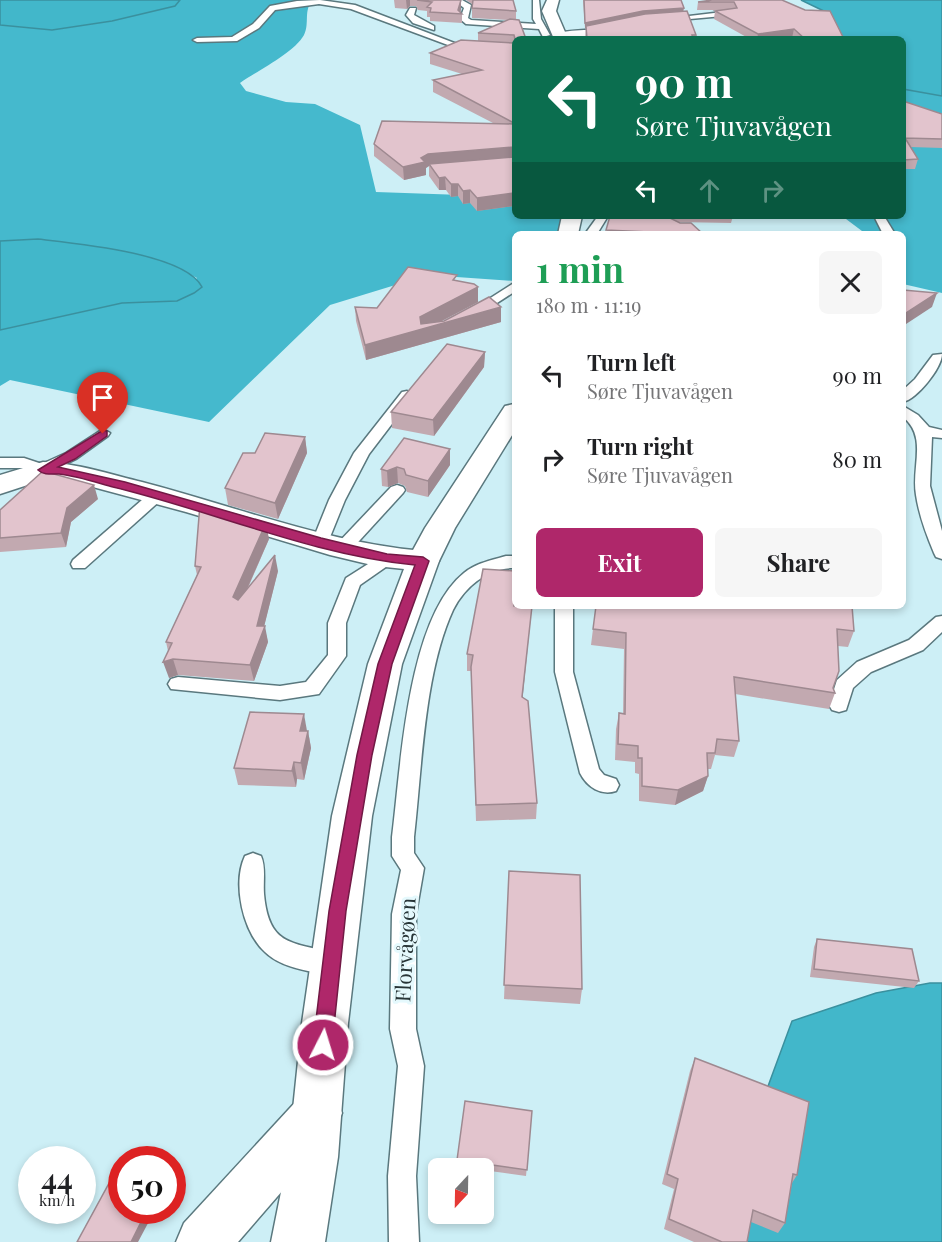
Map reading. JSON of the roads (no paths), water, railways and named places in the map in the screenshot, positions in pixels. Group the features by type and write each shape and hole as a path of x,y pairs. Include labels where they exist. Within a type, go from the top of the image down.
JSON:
{"main road":[{"path":"553,0 549,11 556,36"},
{"path":"298,1242 313,1157 331,964 352,816 405,560 440,528 512,415"},
{"path":"0,485 43,470 63,471 331,545 405,560"},
{"path":"203,1242 318,1113"}],"lane":[{"path":"456,0 468,7 465,21 500,26 543,27"},
{"path":"536,0 537,19 555,36"},
{"path":"197,40 234,39 256,26 273,8 297,3 319,2 352,7 456,46 512,51"},
{"path":"412,10 410,15 416,21 436,32 424,35"},
{"path":"662,20 731,13"},
{"path":"565,36 617,28"},
{"path":"463,319 512,288"},
{"path":"906,395 940,358"},
{"path":"397,490 351,537 331,545 337,500 362,453 416,383"},
{"path":"906,412 924,431 926,439 922,479 932,525 942,554"},
{"path":"924,431 942,434"},
{"path":"0,463 24,463 43,470 71,456 103,434"},
{"path":"79,564 156,496"},
{"path":"178,684 280,693 312,689 337,656 336,623 352,582 405,560"},
{"name":"Florvågøen","path":"404,1242 402,1176 411,1066 403,1029 404,914 412,868 403,856 403,837 423,674 446,609 459,588 471,576 488,567 512,562"},
{"path":"564,609 564,672 590,773 597,781 609,785"},
{"path":"839,705 844,685 864,666 916,645 942,622"},
{"path":"253,863 251,884 255,917 270,943 298,958 331,964"}]}
